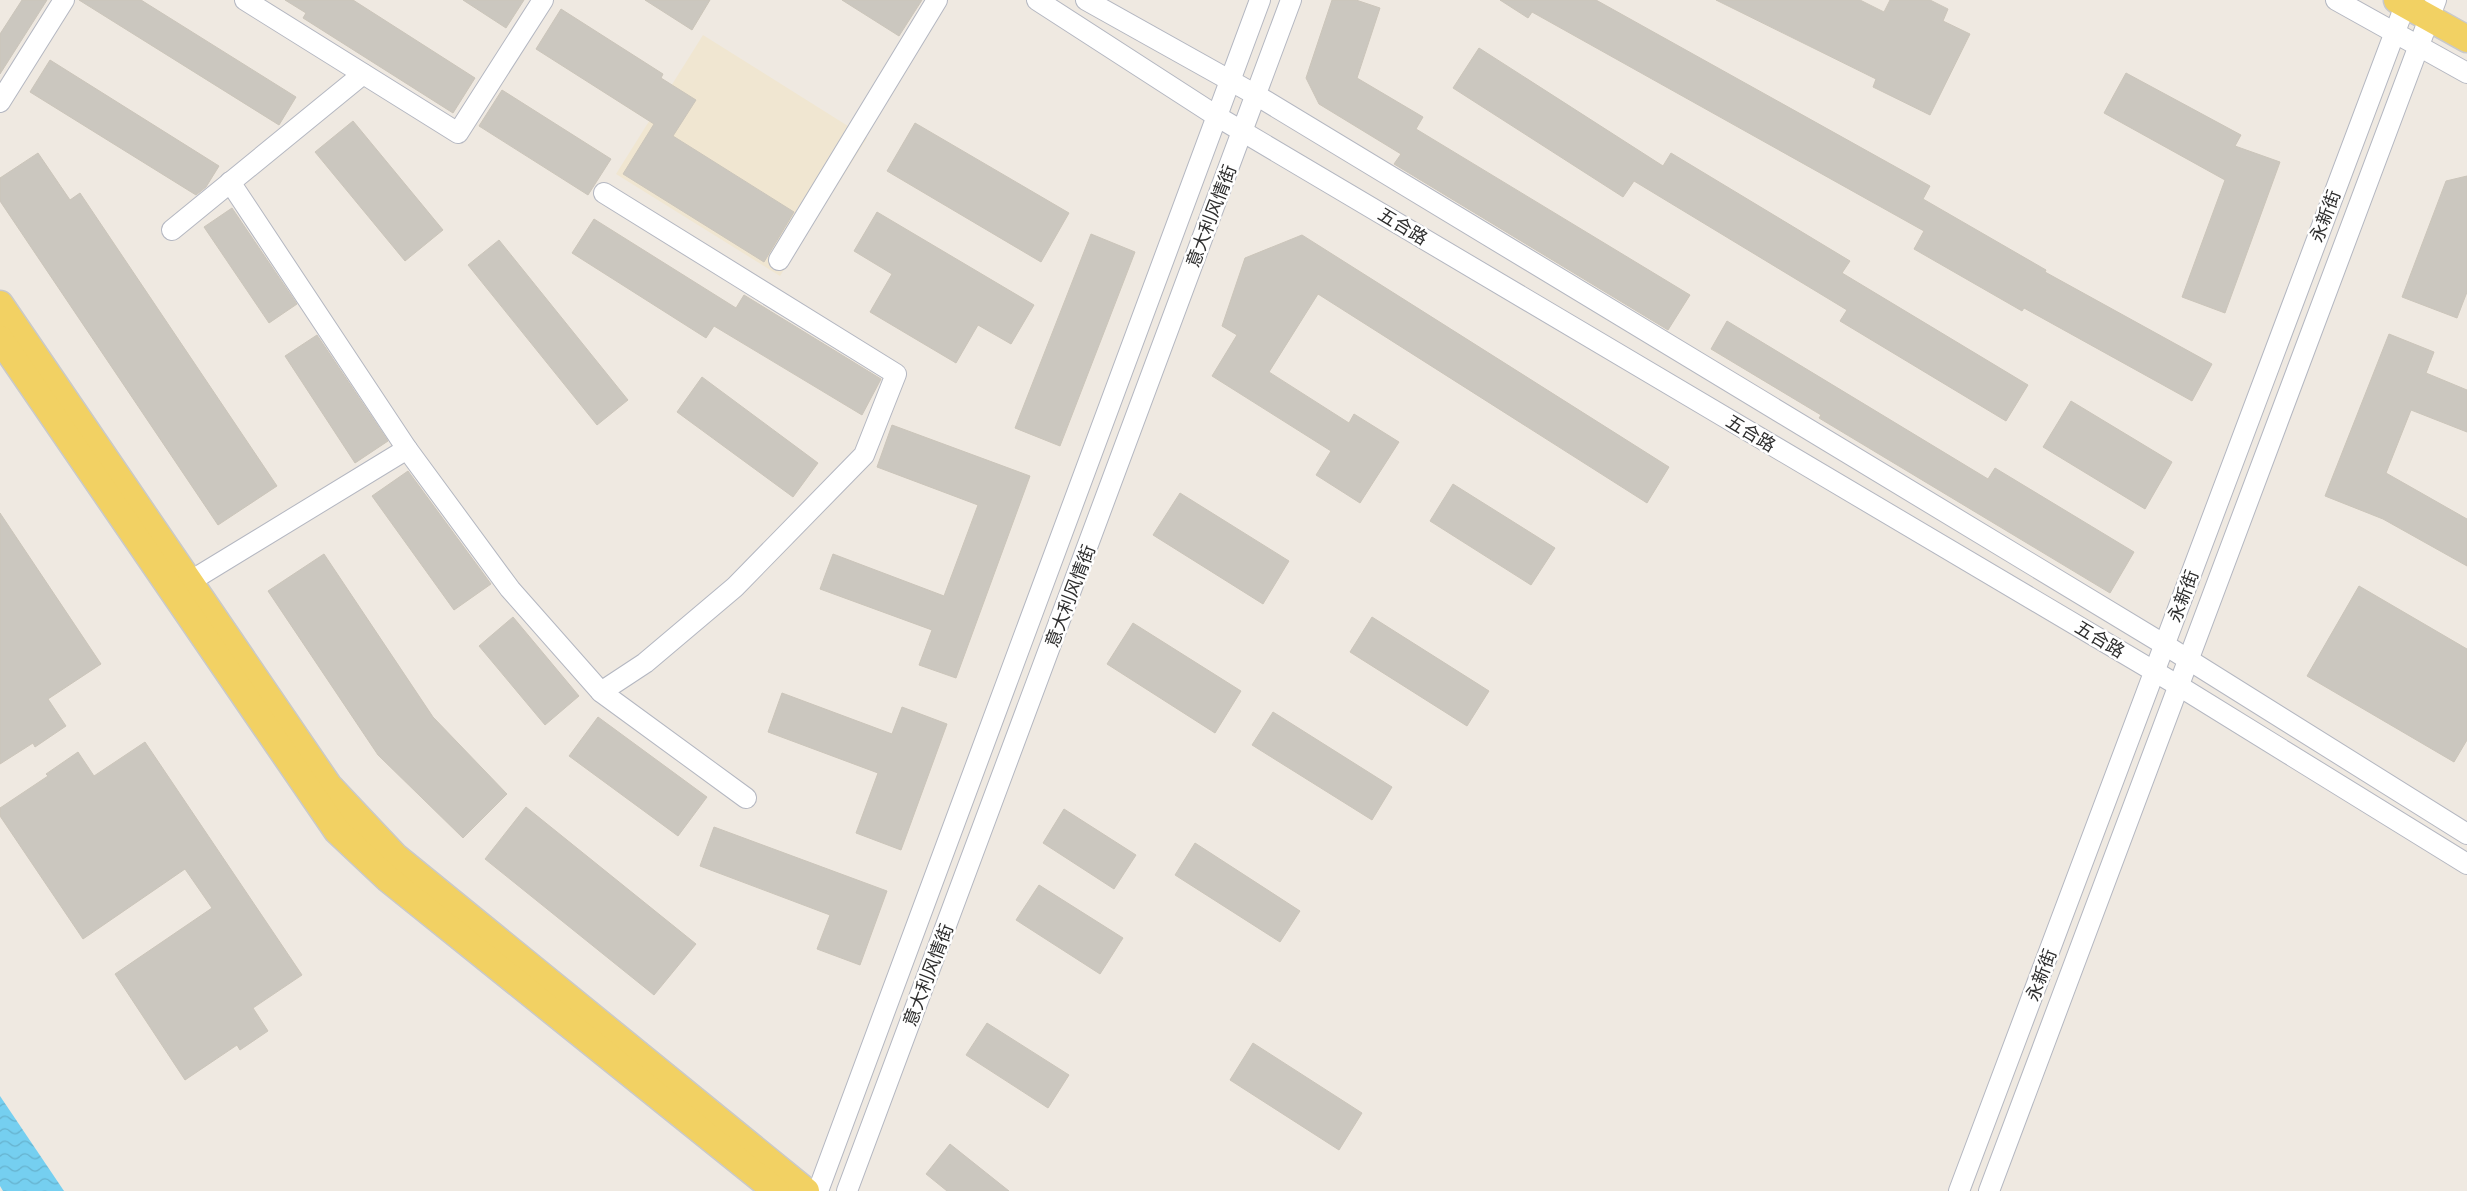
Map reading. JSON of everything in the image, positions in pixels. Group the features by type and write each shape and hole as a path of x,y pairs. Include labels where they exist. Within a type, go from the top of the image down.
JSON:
{"main road":[{"path":"2403,2 2433,9 2467,39"},
{"path":"0,304 329,786 395,856 806,1191"},
{"path":"0,339 337,831 388,879 776,1191"}],"street":[{"path":"0,102 64,0"},
{"path":"246,0 458,133 542,0"},
{"path":"779,260 937,0"},
{"name":"五合路","path":"1037,0 1218,117 2179,686 2467,864"},
{"name":"五合路","path":"1086,0 1231,83 1256,95 2165,645 2467,834"},
{"name":"意大利风情街","path":"818,1191 1231,83 1260,0"},
{"name":"意大利风情街","path":"847,1191 1291,0"},
{"path":"2336,0 2467,73"},
{"name":"永新街","path":"1959,1191 2394,33 2403,2"},
{"name":"永新街","path":"1989,1191 2433,9"},
{"path":"172,230 364,74"},
{"path":"230,182 407,448 510,589 601,692 746,798"},
{"path":"601,692 645,663 735,587 864,455 896,374 604,194"},
{"path":"189,582 407,448"}],"shaded area":[{"path":"703,35 867,138 780,276 616,174"}],"water":[{"path":"0,1096 64,1191 3,1191 0,1186"}],"building":[{"path":"22,0 47,0 0,74 0,34"},
{"path":"79,0 141,0 296,97 279,125"},
{"path":"285,0 353,0 475,78 453,113 303,18 306,13"},
{"path":"463,0 524,0 506,28"},
{"path":"645,0 710,0 692,30"},
{"path":"842,0 922,0 899,36"},
{"path":"1332,0 1356,0 1380,8 1357,78 1423,117 1416,129 1690,295 1668,330 1394,164 1401,154 1319,104 1306,78"},
{"path":"1500,0 1596,0 1930,186 1923,199 2046,270 2045,272 2212,364 2192,401 2024,308 2022,311 1914,249 1924,231 1532,12 1528,18"},
{"path":"1716,0 1860,0 1884,12 1890,0 1930,0 1948,9 1943,21 1970,34 1930,115 1873,87 1876,79"},
{"path":"561,9 663,74 661,78 696,100 673,136 794,212 764,262 623,174 654,124 536,49"},
{"path":"1479,48 1663,166 1671,153 1850,261 1842,273 2028,385 2006,421 1840,321 1847,310 1634,181 1623,197 1453,88"},
{"path":"50,60 219,166 206,187 196,195 30,92"},
{"path":"2126,73 2241,135 2235,146 2280,162 2225,313 2182,297 2225,180 2104,113"},
{"path":"502,90 611,159 588,195 479,126"},
{"path":"353,121 443,230 405,261 315,152"},
{"path":"915,123 1069,213 1041,262 887,171"},
{"path":"38,153 70,200 80,193 277,486 218,525 0,201 0,178"},
{"path":"2467,176 2467,292 2457,318 2402,297 2446,181"},
{"path":"232,208 297,304 269,323 204,227"},
{"path":"877,212 1034,305 1011,344 978,325 956,363 870,312 892,274 854,251"},
{"path":"594,219 736,308 744,295 881,379 862,415 714,326 706,338 572,253"},
{"path":"1091,234 1135,252 1060,446 1015,428"},
{"path":"1302,235 1669,467 1647,503 1318,294 1269,372 1349,423 1354,414 1399,442 1360,503 1316,475 1331,451 1212,376 1237,335 1222,326 1245,258"},
{"path":"499,240 628,400 597,425 468,265"},
{"path":"1727,321 1988,479 1995,468 2134,552 2110,593 1819,418 1821,415 1711,349"},
{"path":"2389,334 2434,352 2426,373 2467,390 2467,432 2411,410 2386,473 2467,519 2467,566 2383,519 2325,496"},
{"path":"317,335 388,441 355,463 285,356"},
{"path":"702,377 818,463 793,497 677,412"},
{"path":"2071,401 2172,462 2145,509 2043,447"},
{"path":"892,425 1030,476 956,678 919,665 932,630 820,589 833,554 944,596 978,505 877,467"},
{"path":"408,471 491,584 454,610 372,496"},
{"path":"1453,484 1555,548 1531,585 1430,521"},
{"path":"1180,493 1289,561 1263,604 1153,535"},
{"path":"0,513 101,664 48,699 66,726 35,747 33,743 0,764"},
{"path":"324,554 433,717 507,794 463,838 378,755 268,591"},
{"path":"2359,586 2467,649 2467,740 2454,762 2307,676"},
{"path":"513,617 579,696 545,725 479,646"},
{"path":"1372,617 1489,691 1467,726 1350,652"},
{"path":"1133,623 1241,691 1215,733 1107,664"},
{"path":"782,693 892,734 902,707 947,724 901,850 856,833 878,773 768,732"},
{"path":"1273,712 1392,787 1372,820 1252,745"},
{"path":"598,717 707,797 678,836 569,756"},
{"path":"145,742 302,975 253,1008 268,1031 240,1050 237,1045 185,1080 115,974 212,908 185,869 83,939 0,816 0,808 48,776 46,774 78,752 94,776"},
{"path":"526,807 696,944 654,995 485,859"},
{"path":"1064,809 1136,855 1114,889 1043,843"},
{"path":"714,827 887,891 860,965 817,949 830,915 700,866"},
{"path":"1195,843 1300,911 1280,942 1175,875"},
{"path":"1039,885 1123,938 1100,974 1016,920"},
{"path":"987,1023 1069,1075 1048,1108 966,1055"},
{"path":"1253,1043 1362,1113 1339,1150 1230,1080"},
{"path":"950,1144 1009,1191 947,1191 926,1174"}]}
